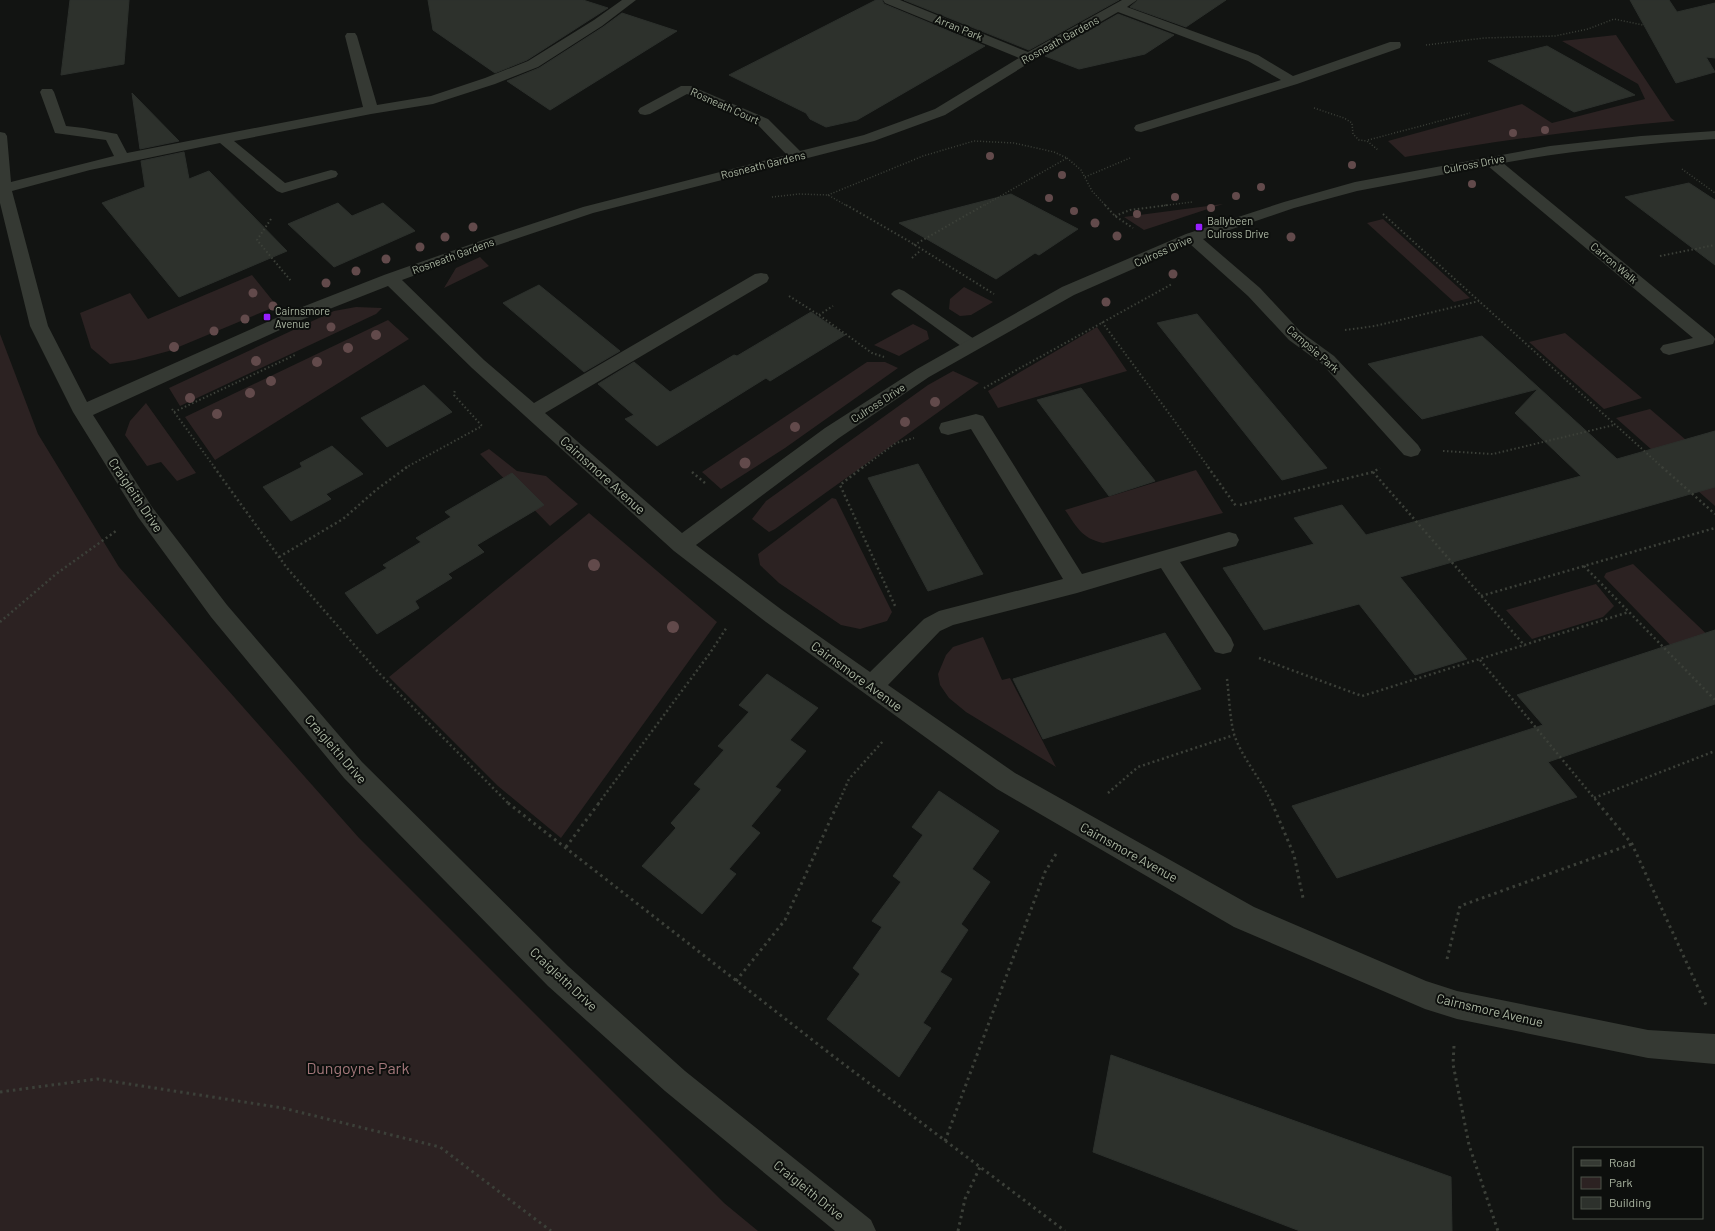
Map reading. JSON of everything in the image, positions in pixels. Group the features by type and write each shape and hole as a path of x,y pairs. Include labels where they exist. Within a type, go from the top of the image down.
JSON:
{"street":[{"path":"4,189 122,158 371,110 433,100 490,81 533,64 598,23 630,0"},
{"name":"Arran Park","path":"889,0 1028,57"},
{"name":"Rosneath Gardens","path":"390,279 488,243 588,210 870,138 940,112 1028,57 1131,0"},
{"path":"1118,8 1253,58 1292,81"},
{"path":"351,36 371,110"},
{"path":"1141,128 1292,81 1395,45"},
{"name":"Rosneath Court","path":"645,111 686,89 763,122 797,156"},
{"path":"47,92 60,130 84,132 112,137 122,158"},
{"name":"Culross Drive","path":"681,545 832,433 923,373 1068,291 1192,238 1289,205 1356,187 1550,150 1640,140 1715,135"},
{"name":"Craigleith Drive","path":"0,136 4,164 4,189 39,326 82,412 145,512 219,611 353,770 558,976 675,1081 860,1231"},
{"path":"223,139 282,188 331,174"},
{"name":"Carron Walk","path":"1491,161 1707,340 1669,349"},
{"name":"Campsie Park","path":"1192,238 1254,292 1295,336 1328,360 1411,450"},
{"path":"533,412 761,278"},
{"path":"82,412 298,315 390,279"},
{"name":"Cairnsmore Avenue","path":"390,279 478,364 681,545 763,608 908,713 1006,781 1076,822 1244,917 1426,995 1448,1002 1648,1044 1715,1049"},
{"path":"948,428 976,420 1078,584"},
{"path":"870,686 932,625 947,617 1078,584 1229,540"},
{"path":"1166,559 1223,645"}],"lane":[{"path":"899,294 971,345"}],"path":[{"path":"1395,45 1425,45 1484,38 1555,36 1588,29 1614,20 1643,25"},
{"path":"1312,108 1344,118 1352,123 1353,134 1359,140 1367,141 1470,113"},
{"path":"1367,141 1382,154"},
{"path":"770,197 799,194 828,195 923,156 974,142 1014,143 1054,152 1067,158 1081,170 1092,191 1115,216 1135,229"},
{"path":"914,245 1067,158"},
{"path":"1356,187 1390,221 1715,514"},
{"path":"828,195 981,285"},
{"path":"272,218 257,240 295,286"},
{"path":"1657,257 1715,245"},
{"path":"912,258 921,250"},
{"path":"976,420 979,391 1178,281 1229,270"},
{"path":"761,278 819,315 872,353"},
{"path":"1295,336 1374,326 1479,302"},
{"path":"819,315 834,306"},
{"path":"1102,322 1236,506"},
{"path":"174,412 302,352"},
{"path":"279,557 343,519 376,490 406,468 482,426 454,395 456,383"},
{"path":"170,407 287,568 378,672 503,799 736,981 1065,1231"},
{"path":"932,625 897,610 840,485 896,443 948,428"},
{"path":"692,472 708,485"},
{"path":"1373,472 1525,646"},
{"path":"0,622 21,602 97,543 145,512"},
{"path":"1481,596 1715,528"},
{"path":"1584,566 1715,700"},
{"path":"1313,946 1294,854 1268,794 1242,752 1234,735 1223,645 1362,696 1525,646 1629,612"},
{"path":"566,847 710,653"},
{"path":"1480,660 1632,844 1708,1010"},
{"path":"736,981 786,920 849,779 908,713"},
{"path":"945,1141 1045,872 1076,822 1138,767 1234,735"},
{"path":"1594,798 1715,751"},
{"path":"1498,1231 1468,1145 1453,1064 1448,1002 1460,906 1632,844"},
{"path":"0,1092 97,1079 283,1108 440,1147 551,1231"},
{"path":"958,1231 965,1199 980,1167"}],"green space":[{"path":"1616,35 1671,118 1675,121 1540,136 1405,157 1388,141 1522,104 1552,123 1645,99 1638,84 1562,41"},
{"path":"1223,204 1144,230 1124,217"},
{"path":"1383,219 1470,298 1454,302 1367,223"},
{"path":"480,257 489,266 444,288 456,268"},
{"path":"252,275 277,306 169,351 135,360 110,364 91,348 80,313 130,293 148,319"},
{"path":"964,287 993,302 971,315 960,316 949,309 950,299"},
{"path":"356,307 382,308 376,314 180,406 169,388 334,311"},
{"path":"388,320 409,339 215,460 185,417"},
{"path":"913,324 927,331 929,339 899,356 874,345"},
{"path":"1097,327 1127,371 998,408 988,391"},
{"path":"1565,333 1642,398 1604,409 1529,342"},
{"name":"Dungoyne Park","path":"0,334 38,434 119,567 359,838 724,1203 758,1231 0,1231"},
{"path":"867,362 885,362 898,368 785,448 721,489 702,472"},
{"path":"953,371 979,383 775,529 769,532 752,519 766,501 928,385"},
{"path":"146,403 196,473 177,481 161,462 147,466 125,435 130,421"},
{"path":"1650,409 1715,465 1715,506 1616,418"},
{"path":"489,449 517,471 546,476 578,504 550,526 480,454"},
{"path":"1196,470 1223,513 1103,543 1084,535 1076,527 1065,510"},
{"path":"832,498 836,499 892,612 887,621 860,629 841,625 779,583 760,565 758,554"},
{"path":"589,513 717,622 561,838 498,786 389,677"},
{"path":"1633,564 1715,642 1715,691 1604,577 1606,573"},
{"path":"1596,584 1614,606 1603,617 1532,639 1506,610"},
{"path":"983,637 1002,680 1010,678 1056,767 966,712 949,698 940,685 938,674 946,655 953,647"}],"building":[{"path":"70,0 129,0 124,64 61,75"},
{"path":"428,0 583,0 608,8 527,60 495,73 433,30"},
{"path":"876,0 882,0 884,4 985,46 857,120 826,127 810,119 806,113 729,75"},
{"path":"904,0 1119,0 1029,50"},
{"path":"1138,0 1226,0 1186,27 1130,7"},
{"path":"1630,0 1669,0 1677,12 1715,3 1715,58 1706,57 1715,72 1676,83"},
{"path":"622,13 677,31 550,110 507,81 539,68"},
{"path":"1118,14 1174,35 1145,54 1079,69 1045,56"},
{"path":"1547,46 1635,95 1574,112 1488,61"},
{"path":"132,93 179,141 140,149"},
{"path":"184,152 189,179 209,171 287,251 179,297 102,203 145,187 141,161"},
{"path":"1689,183 1715,200 1715,265 1625,197"},
{"path":"1011,194 1078,229 1039,255 1035,253 996,279 899,223"},
{"path":"338,203 352,216 383,203 415,231 334,267 288,224"},
{"path":"539,285 620,351 584,372 503,303"},
{"path":"811,312 845,335 770,381 766,378 657,446 625,419 634,415 598,384 634,362 670,392 734,355 737,356"},
{"path":"1197,314 1327,468 1282,480 1157,323"},
{"path":"1482,336 1617,459 1715,431 1715,487 1400,577 1467,659 1415,675 1359,604 1264,630 1223,568 1314,544 1294,518 1342,505 1366,535 1581,476 1515,413 1538,389 1422,419 1368,364"},
{"path":"424,385 452,412 387,447 361,418"},
{"path":"1081,388 1155,481 1109,496 1037,400"},
{"path":"332,446 363,474 326,494 331,499 291,521 263,487 302,467 300,463"},
{"path":"918,464 983,574 928,591 868,478"},
{"path":"512,473 544,505 477,545 484,552 448,574 452,578 415,601 419,608 377,634 345,593 387,568 383,565 421,542 416,538 451,517 445,512"},
{"path":"1715,630 1715,704 1548,762 1577,797 1337,878 1292,806 1543,725 1517,695"},
{"path":"1165,633 1201,689 1043,739 1013,679"},
{"path":"767,674 818,708 790,740 806,751 775,787 781,790 751,826 760,833 729,869 736,874 702,914 642,866 676,828 671,823 701,789 694,784 724,750 718,746 749,712 739,705"},
{"path":"939,791 999,831 972,869 990,882 961,924 968,930 940,972 952,979 923,1023 931,1028 899,1077 827,1019 860,974 853,968 882,927 872,921 901,882 893,876 923,835 912,827"},
{"path":"1111,1055 1451,1177 1452,1231 1300,1231 1093,1152"}],"place":[{"name":"Ballybeen Culross Drive","path":"1199,227"},
{"name":"Cairnsmore Avenue","path":"267,317"}]}
